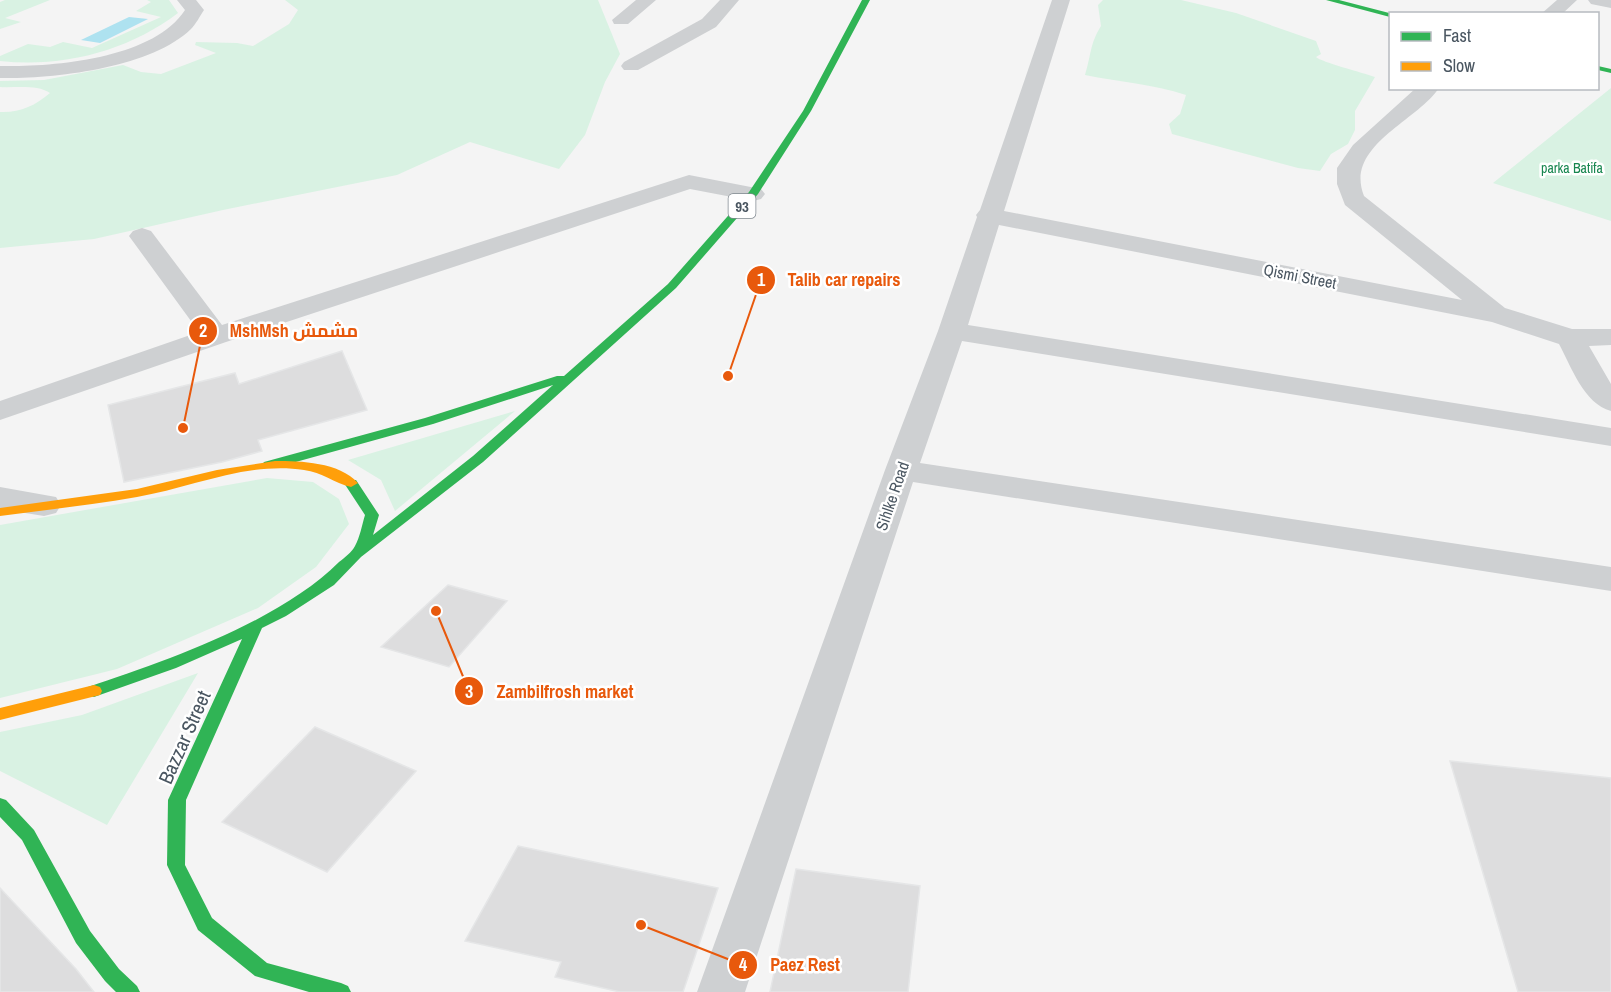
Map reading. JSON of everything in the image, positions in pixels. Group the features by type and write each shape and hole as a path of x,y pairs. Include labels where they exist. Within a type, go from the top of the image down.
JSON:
{"main road":[{"name":"93","path":"359,554 478,459 672,286 753,194 807,111 866,0"},
{"path":"1330,0 1389,15"},
{"name":"93","path":"269,465 429,421 572,376"},
{"path":"0,512 139,492 269,465 305,465 335,472 358,486 371,505 371,529 359,554 334,578 304,600 208,650 155,672 99,691 0,714"},
{"name":"Bazzar Street","path":"256,626 177,800 176,865 205,924 262,970 341,992"},
{"path":"0,805 28,835 83,937 112,975 130,992"}],"street":[{"path":"0,72 34,73 77,68 148,47 177,32 191,20 195,10 186,0"},
{"path":"621,20 647,0"},
{"path":"631,66 709,23 730,0"},
{"name":"Sihlke Road","path":"722,992 901,470 952,331 988,215 1061,0"},
{"path":"1553,12 1568,0"},
{"path":"1597,0 1611,3"},
{"path":"1427,90 1366,144 1349,166 1348,186 1354,200 1498,315"},
{"path":"0,411 216,336 689,182 753,194"},
{"name":"Qismi Street","path":"988,215 1498,315 1570,338 1611,338"},
{"path":"142,236 216,336"},
{"path":"952,331 1611,437"},
{"path":"1570,338 1598,388 1611,402"},
{"path":"901,470 1611,579"},
{"path":"0,498 44,505"}],"green space":[{"path":"50,0 5,18 21,22 0,29 0,2"},
{"path":"147,0 169,0 178,13 138,38 94,54 47,62 0,61 0,56 28,44 50,47 63,42 92,48 161,17 136,11 151,2"},
{"path":"285,0 598,0 620,54 605,82 585,135 559,169 470,142 397,175 94,239 0,248 0,112 26,108 39,102 50,93 32,87 0,87 0,81 44,80 123,65 141,72 161,74 216,53 195,45 196,42 237,43 253,46 289,24 298,10"},
{"path":"1103,0 1181,0 1236,13 1316,41 1321,54 1316,57 1375,77 1355,111 1355,130 1348,144 1331,154 1320,171 1298,168 1172,134 1169,124 1180,114 1186,95 1085,75 1093,44 1101,26 1098,5"},
{"name":"parka Batifa","path":"1611,88 1611,221 1493,183"},
{"path":"515,411 395,511 381,480 348,460"},
{"path":"267,478 313,482 339,499 349,524 316,567 258,608 117,669 0,698 0,525"},
{"path":"198,673 107,825 0,771 0,732 82,715"}],"water":[{"path":"129,17 148,19 100,43 81,40"}],"building":[{"path":"342,351 367,410 258,440 262,451 222,462 124,482 108,405 235,373 239,384"},
{"path":"448,585 507,601 449,667 381,647"},
{"path":"315,727 416,771 327,872 222,822"},
{"path":"1450,761 1611,778 1611,992 1518,992"},
{"path":"518,846 718,888 683,992 620,992 555,977 561,962 465,941"},
{"path":"796,869 920,886 908,992 770,992"},
{"path":"0,888 76,969 94,992 0,992"}],"traffic: fast":[{"path":"359,553 478,459 672,286 753,194 807,111 866,0"},
{"path":"1330,0 1389,15"},
{"path":"1599,68 1611,71"},
{"path":"269,465 429,421 561,379"},
{"path":"94,691 171,664 225,640 281,612 329,581 362,548 372,515 351,483"},
{"path":"256,625 177,800 176,865 205,924 262,970 341,992"},
{"path":"0,805 28,835 83,937 112,975 130,992"}],"traffic: slow":[{"path":"0,512 137,493 246,468 275,465 302,465 328,471 351,483"},
{"path":"0,714 94,691"}],"place":[{"name":"Talib car repairs","path":"728,376"},
{"name":"MshMsh مشمش","path":"183,428"},
{"name":"Zambilfrosh market","path":"436,611"},
{"name":"Paez Rest","path":"641,925"}]}
